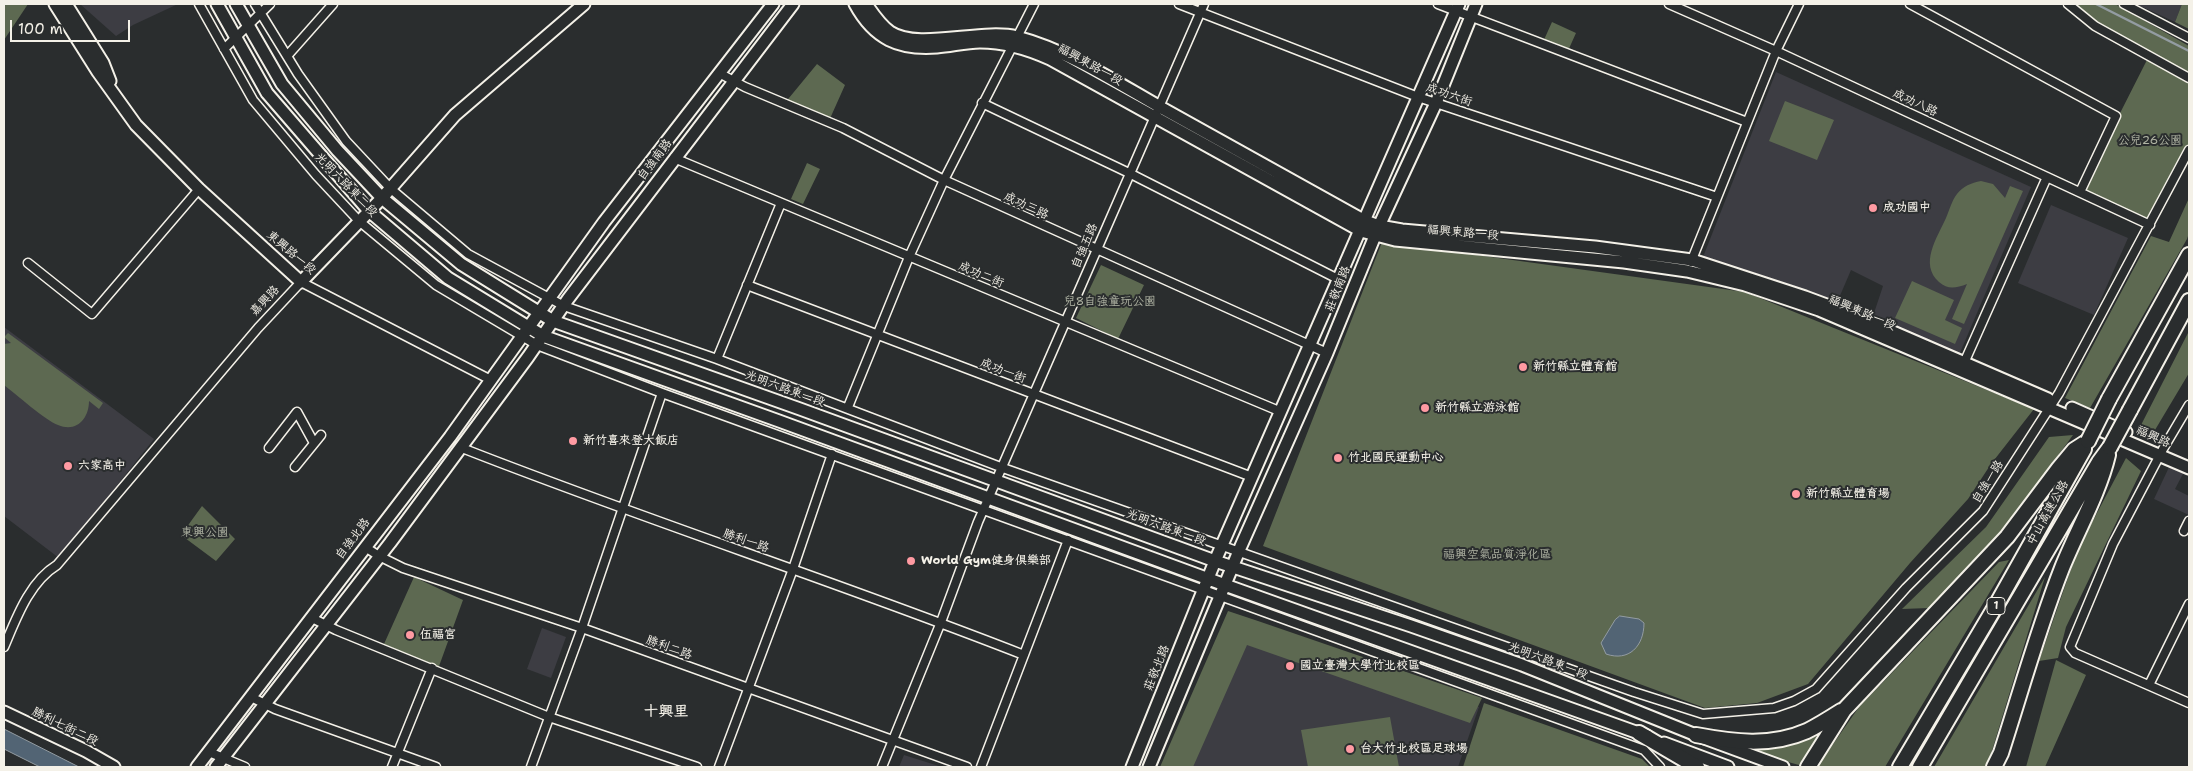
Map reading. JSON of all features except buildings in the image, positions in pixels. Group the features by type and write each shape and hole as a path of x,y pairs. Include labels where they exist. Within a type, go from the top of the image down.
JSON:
{"highway":[{"name":"中山高速公路","path":"1900,767 1998,602 2189,255"},
{"name":"中山高速公路","path":"1920,767 2099,462 2110,447 2189,302"},
{"path":"1808,767 1844,710 2008,537 2074,450 2088,441"},
{"path":"1994,767 2001,753 2030,656 2062,570 2103,476 2110,447"},
{"path":"1696,735 1741,742 1772,741 1807,731 1844,710"},
{"path":"1639,733 1697,767"},
{"path":"2000,767 2001,753"}],"main road":[{"name":"東興路一段","path":"55,4 98,72 136,125 199,189 301,282"},
{"name":"東興路一段","path":"66,4 103,63 115,95"},
{"name":"光明六路東二段","path":"216,4 267,93 369,211 448,278 528,326"},
{"name":"光明六路東二段","path":"236,4 282,84 337,150 382,198 460,264 539,313"},
{"name":"自強南路","path":"528,326 604,222 773,4"},
{"name":"自強南路","path":"540,340 674,158 793,4"},
{"name":"福興東路一段","path":"855,4 871,26 882,37 894,43 936,47 979,42 1014,41"},
{"name":"福興東路一段","path":"866,4 878,22 892,33 904,38 948,38 980,34 1014,41 1156,111 1363,226 1377,231 1402,230 1595,247 1689,265 1805,297 1964,363 2052,405"},
{"name":"莊敬南路","path":"1225,585 1327,353 1377,231 1436,103 1476,4"},
{"name":"嘉興路","path":"301,282 391,189 455,115 578,5"},
{"name":"莊敬南路","path":"1208,578 1279,411 1363,226 1458,7"},
{"name":"福興東路一段","path":"1689,265 1819,310 1961,372 2106,427"},
{"name":"光明六路東一段","path":"539,313 553,321 1215,561 1412,626 1522,665 1696,735 1784,767"},
{"name":"自強北路","path":"197,767 450,436 528,326"},
{"path":"528,326 540,340 990,498 1728,767"},
{"path":"220,763 462,448 540,340"},
{"name":"福興路","path":"2106,427 2162,452 2189,468"},
{"name":"福興路","path":"2162,452 2189,460"},
{"name":"莊敬北路","path":"1132,767 1208,578"},
{"path":"1149,767 1225,585"},
{"name":"勝利七街二段","path":"4,712 86,751 114,767"}],"street":[{"name":"光明六路東二段","path":"199,4 253,100 316,175 359,221 436,285 522,337"},
{"path":"255,4 287,56 346,142 391,189 468,254 550,298"},
{"path":"224,49 270,4"},
{"path":"287,56 333,4"},
{"path":"848,407 909,257 944,180 1034,4"},
{"name":"成功六街","path":"1179,4 1418,97 1717,196"},
{"name":"自強五路","path":"882,767 985,509 1064,322 1204,4"},
{"path":"1438,4 1458,7 1470,17 1747,122"},
{"name":"成功八路","path":"1669,4 1776,51 2150,225"},
{"path":"1689,265 1776,51 1799,4"},
{"path":"1910,4 2116,116 2080,192"},
{"path":"2068,4 2095,26 2189,78"},
{"path":"2124,4 2189,38"},
{"name":"成功三路","path":"719,73 842,128 944,180 1327,353"},
{"path":"982,103 1129,173 1338,279"},
{"name":"自強一路","path":"1703,714 1774,708 1816,690 1906,588 1983,512 2052,405 2189,150"},
{"name":"成功二街","path":"674,158 1279,411"},
{"path":"1964,363 2047,177"},
{"path":"28,264 92,314 199,189"},
{"path":"717,359 780,203"},
{"name":"東興路一段","path":"301,282 489,379"},
{"name":"嘉興路","path":"4,647 21,609 36,584 57,565 149,455 301,282"},
{"name":"成功一街","path":"747,285 1252,477"},
{"name":"光明六路東一段","path":"550,298 564,306 848,407 1003,468 1634,692 1703,714"},
{"path":"522,337 540,340 662,393 1644,750 1660,767"},
{"path":"531,767 582,628 662,393"},
{"path":"2189,404 2113,544 2070,647 2075,653 2189,703"},
{"path":"269,448 297,412 314,443"},
{"path":"294,467 321,435"},
{"name":"勝利一路","path":"462,448 623,510 941,622 1024,654"},
{"path":"718,767 793,569 832,454"},
{"path":"2184,531 2189,521"},
{"path":"981,767 1068,540"},
{"name":"勝利二路","path":"365,547 403,568 582,628 967,767"},
{"path":"2149,685 2189,604"},
{"path":"312,618 326,626 549,717 698,767"},
{"path":"1502,644 1522,665"},
{"path":"392,767 432,668"},
{"path":"251,697 265,705 436,767"},
{"path":"209,752 220,763 245,767"}],"shaded area":[{"path":"80,4 178,4 133,25 116,36"},
{"path":"2136,4 2182,4 2175,22"},
{"name":"成功國中","path":"1776,72 2031,187 1959,355 1872,319 1883,286 1851,270 1836,305 1703,257"},
{"path":"2051,205 2128,238 2094,315 2018,283"},
{"name":"六家高中","path":"4,327 154,439 59,558 4,516"},
{"path":"2171,463 2185,470 2175,489 2189,496 2189,515 2154,499"},
{"name":"國立臺灣大學竹北校區","path":"1238,626 1479,707 1458,767 1177,767"},
{"path":"542,628 566,637 551,678 527,669"},
{"path":"904,755 942,767 899,767"}],"green space":[{"path":"4,4 28,4 4,40"},
{"path":"2074,4 2115,4 2189,46 2189,73 2098,22"},
{"path":"2182,4 2189,4 2189,29 2175,22"},
{"path":"1552,22 1576,33 1567,53 1543,42"},
{"name":"公兒26公園","path":"2149,56 2189,78 2189,150 2150,225 2080,192"},
{"path":"817,64 845,85 828,123 784,104"},
{"path":"1785,101 1834,120 1817,160 1769,141"},
{"path":"807,163 820,169 803,204 791,199"},
{"path":"1981,181 1993,184 2005,198 2010,186 2023,191 1964,324 1952,319 1967,284 1952,288 1942,285 1933,275 1930,259 1935,242 1955,196 1965,187"},
{"path":"2189,198 2189,233 2187,239 2090,408 2065,398 2151,236 2169,242"},
{"name":"福興空氣品質淨化區","path":"1382,242 1745,292 2034,409 1991,464 1968,499 1910,563 1808,684 1757,703 1705,708 1263,546"},
{"name":"兒8自強童玩公園","path":"1101,265 1144,285 1118,339 1076,318"},
{"path":"1912,281 1954,300 1945,320 1962,328 1955,344 1895,318"},
{"path":"2189,331 2189,373 2152,435 2140,427"},
{"path":"8,333 103,403 99,409 89,401 87,413 81,422 71,427 65,427 53,423 4,385 4,344 11,343 4,337"},
{"path":"2073,435 1995,542 1929,608 1902,609 1986,527 2049,437"},
{"path":"2126,458 2141,471 2066,627 2058,658 2039,661 2078,549"},
{"name":"東興公園","path":"202,506 235,539 216,561 181,535"},
{"path":"2009,560 1885,767 1817,767 1859,707 1999,562"},
{"path":"414,577 463,600 438,669 384,644"},
{"path":"2045,577 1987,767 1934,767"},
{"path":"1228,611 1482,698 1470,723 1247,645 1193,767 1160,767"},
{"path":"2056,660 2086,675 2045,767 2026,767"},
{"path":"1484,703 1642,759 1650,767 1463,767"},
{"name":"台大竹北校區足球場","path":"1390,717 1399,767 1308,767 1301,730"},
{"path":"1821,735 1799,765 1752,752"}],"water":[{"path":"1620,616 1639,619 1644,623 1641,639 1634,650 1628,654 1614,656 1606,654 1601,643 1615,620"},
{"path":"4,729 79,767 40,767 4,749"}],"waterway":[{"path":"2096,4 2189,51"}],"place":[{"name":"成功國中","path":"1873,208"},
{"name":"新竹縣立體育館","path":"1523,367"},
{"name":"新竹縣立游泳館","path":"1425,408"},
{"name":"新竹喜來登大飯店","path":"573,441"},
{"name":"竹北國民運動中心","path":"1338,458"},
{"name":"六家高中","path":"68,466"},
{"name":"新竹縣立體育場","path":"1796,494"},
{"name":"World Gym健身俱樂部","path":"911,561"},
{"name":"伍福宮","path":"410,635"},
{"name":"國立臺灣大學竹北校區","path":"1290,666"},
{"name":"台大竹北校區足球場","path":"1350,749"}],"district":[{"name":"十興里","path":"666,712"}]}
